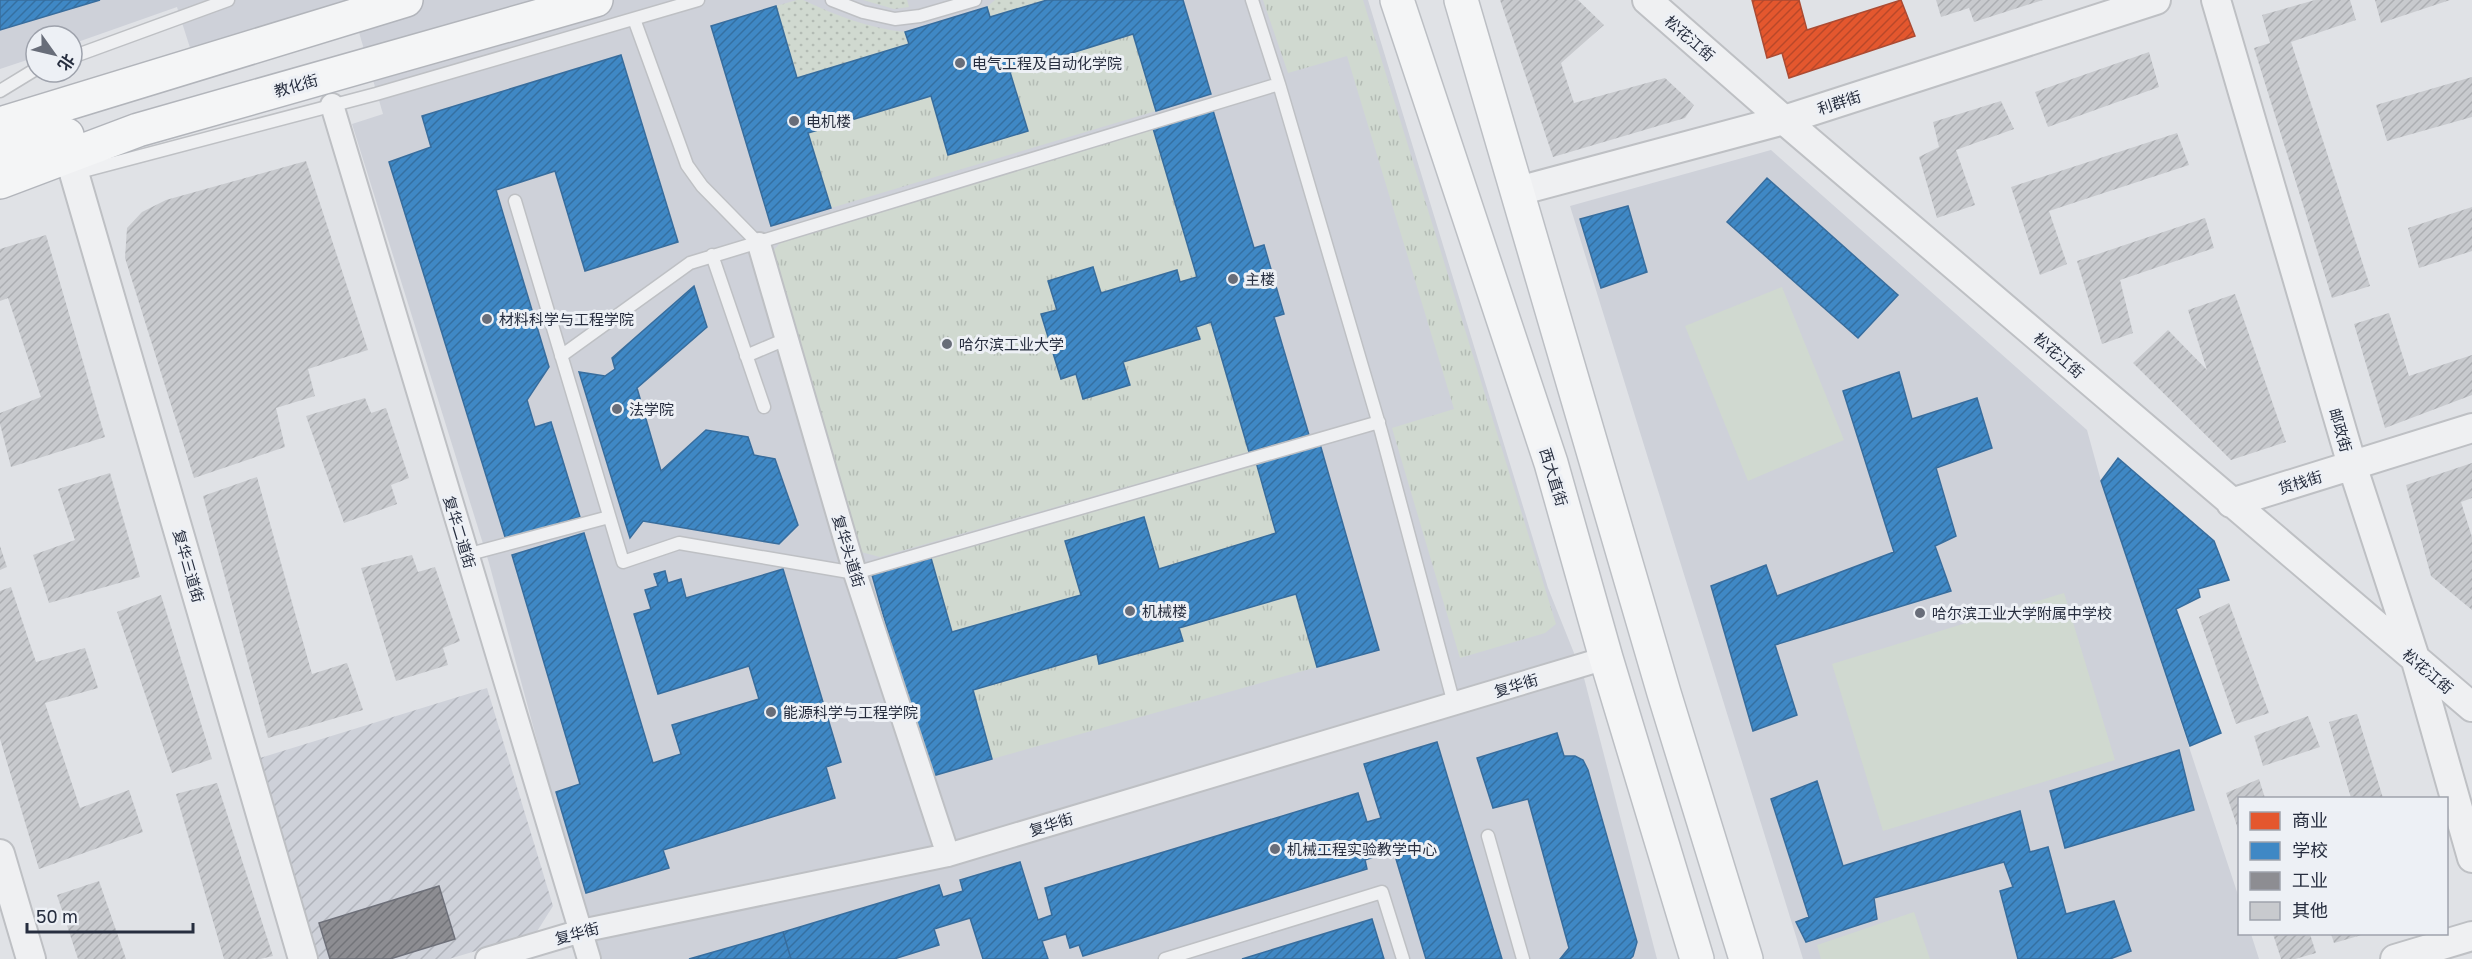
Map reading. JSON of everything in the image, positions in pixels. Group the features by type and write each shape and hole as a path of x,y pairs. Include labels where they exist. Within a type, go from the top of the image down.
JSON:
{"main road":[{"path":"0,104 327,0"},
{"path":"0,124 406,0"},
{"name":"教化街","path":"0,155 517,0"},
{"name":"教化街","path":"0,185 69,168 138,130 596,0"},
{"name":"西大直街","path":"1397,0 1551,463 1606,658 1697,959"},
{"path":"1461,1 1664,693 1746,959"}],"street":[{"name":"松花江街","path":"1647,0 1784,120 2472,707"},
{"name":"利群街","path":"1518,192 1784,120 2157,0"},
{"name":"邮政街","path":"2216,0 2352,465 2416,661 2472,858"},
{"name":"复华二道街","path":"332,105 589,959"},
{"name":"复华三道街","path":"69,168 303,959"},
{"name":"复华头道街","path":"759,244 855,573 948,855"},
{"name":"货栈街","path":"2231,503 2472,428"},
{"name":"复华街","path":"488,959 581,931 948,855 1606,658"},
{"path":"0,854 31,959"},
{"path":"2395,959 2472,936"}],"lane":[{"path":"84,53 228,0"},
{"path":"69,168 332,105 698,0"},
{"path":"832,0 863,12 895,19 920,16 975,0"},
{"path":"1252,0 1279,84 1378,422 1454,704"},
{"path":"634,19 687,165 702,186 759,244"},
{"path":"0,91 24,76"},
{"path":"561,356 690,263 712,255 759,244 1279,84"},
{"path":"0,185 42,179"},
{"path":"515,201 623,562 680,543 855,573 1378,422"},
{"path":"712,255 764,407"},
{"path":"746,356 786,339"},
{"path":"466,555 609,516"},
{"path":"1488,836 1523,959"},
{"path":"1165,959 1382,892 1403,959"}],"shaded area":[{"name":"哈尔滨工业大学","path":"0,0 1368,0 1548,588 1584,678 1657,959 596,959 489,563 352,124 383,114 358,29 200,79 177,7 84,40 84,24 24,24 24,61 0,69"},
{"name":"哈尔滨工业大学附属中学校","path":"1771,150 2087,430 2101,481 2238,895 2238,935 2251,935 2259,959 1803,959 1570,206"},
{"path":"487,688 553,906 536,933 449,959 317,959 260,758"}],"green space":[{"path":"803,0 865,24 905,32 909,44 797,78 776,6"},
{"path":"863,0 907,0 909,7 894,9"},
{"path":"995,0 1047,0 990,17 987,7"},
{"path":"1263,0 1363,0 1556,624 1545,633 1460,658 1392,428 1454,409 1347,56 1288,73"},
{"path":"1133,34 1156,111 831,208 808,133 931,96 949,155 1027,131 1010,72"},
{"path":"1152,125 1197,277 1180,282 1176,270 1101,293 1093,268 1048,281 1057,310 1042,314 1060,378 1076,374 1083,398 1130,384 1123,362 1199,339 1196,327 1211,322 1249,452 880,557 857,551 773,261 774,250 780,243"},
{"path":"1782,287 1844,440 1748,481 1685,326"},
{"path":"1256,462 1276,533 1159,569 1143,517 1065,541 1081,595 952,632 931,559"},
{"path":"2064,593 2115,760 1883,831 1832,664"},
{"path":"1296,594 1317,667 992,759 973,690 1097,654 1100,664 1183,641 1179,628"},
{"path":"1914,912 1930,959 1821,959 1817,945"}],"building: 商业":[{"path":"1752,0 1799,0 1807,30 1901,0 1915,36 1789,78 1782,53 1767,58"}],"building: 学校":[{"path":"0,0 100,0 0,30"},
{"name":"电机楼","path":"1047,0 1183,0 1211,94 1156,111 1133,34 1010,72 1028,131 948,155 931,96 808,133 831,208 771,226 711,26 776,6 797,78 909,44 905,32 987,7 990,17"},
{"name":"材料科学与工程学院","path":"621,55 678,242 585,271 555,171 496,190 549,367 527,400 535,427 551,422 580,517 506,540 389,162 431,147 422,116"},
{"name":"主楼","path":"1212,107 1254,248 1264,245 1284,314 1274,317 1309,435 1249,452 1211,322 1196,327 1200,339 1123,362 1130,385 1083,399 1076,374 1061,379 1041,314 1057,310 1048,281 1093,267 1101,293 1177,270 1180,282 1197,277 1152,125"},
{"path":"1767,178 1898,295 1858,338 1727,222"},
{"path":"1628,206 1647,272 1601,288 1580,219"},
{"name":"法学院","path":"694,286 707,327 637,388 661,471 706,430 748,437 754,455 775,459 798,525 779,544 643,521 630,538 579,372 605,376 615,369 612,358"},
{"path":"1899,372 1912,419 1977,398 1992,448 1936,468 1956,536 1935,546 1951,591 1775,645 1797,715 1753,731 1711,586 1766,565 1777,596 1894,552 1843,391"},
{"name":"机械楼","path":"1320,444 1379,650 1317,667 1296,594 1179,628 1183,641 1099,664 1097,654 973,690 992,759 929,777 872,575 931,558 952,632 1081,595 1065,541 1144,517 1159,569 1276,533 1256,462"},
{"path":"2118,458 2214,541 2229,580 2198,589 2200,597 2176,609 2221,733 2190,746 2101,481"},
{"name":"能源科学与工程学院","path":"584,533 653,763 681,754 672,725 759,699 749,666 658,694 634,614 651,609 645,590 658,586 654,574 665,571 668,583 681,579 686,598 783,569 841,762 826,767 835,798 663,850 669,868 586,893 556,792 580,784 512,555"},
{"path":"1557,733 1564,756 1575,756 1583,760 1588,770 1637,942 1630,959 1560,959 1569,948 1528,799 1493,808 1477,758"},
{"name":"机械工程实验教学中心","path":"1437,742 1502,959 1426,959 1390,839 1375,843 1379,855 1365,860 1367,869 1083,956 1079,945 1070,948 1066,934 1042,941 1048,959 983,959 970,918 934,929 939,945 894,959 791,959 783,932 939,885 943,897 963,891 960,880 1020,862 1038,920 1052,915 1045,888 1358,793 1367,822 1381,818 1364,764"},
{"path":"2179,750 2194,810 2065,848 2050,791"},
{"path":"1817,781 1843,866 2020,811 2030,852 2048,847 2066,914 2114,901 2131,951 2110,959 2018,959 2000,891 2013,887 2004,862 1874,898 1877,919 1806,942 1796,922 1809,917 1771,799"},
{"path":"1372,919 1384,959 1242,959"},
{"path":"783,932 791,959 689,959"}],"building: 工业":[{"path":"439,886 455,939 390,959 330,959 319,923"}],"building: 其他":[{"path":"1500,0 1578,0 1604,25 1561,63 1574,103 1665,78 1694,105 1685,118 1553,157"},
{"path":"1936,0 2043,0 1974,22 1969,8 1941,17"},
{"path":"2315,0 2350,0 2356,20 2291,42 2370,286 2332,298 2254,48 2270,43 2262,15"},
{"path":"2375,0 2450,0 2381,23"},
{"path":"2149,52 2159,87 2048,127 2035,92"},
{"path":"2472,77 2472,117 2387,141 2376,105"},
{"path":"2001,101 2014,129 1956,150 1975,205 1937,218 1919,157 1939,147 1933,122"},
{"path":"2177,133 2189,165 2049,211 2067,264 2040,275 2011,187"},
{"path":"306,161 368,350 308,369 315,396 276,408 285,447 194,478 125,258 127,228 142,212 166,200"},
{"path":"2472,207 2472,251 2419,268 2408,228"},
{"path":"2205,218 2214,248 2120,280 2133,333 2102,344 2077,261"},
{"path":"46,235 105,437 11,467 0,424 0,413 41,397 8,298 0,301 0,249"},
{"path":"2235,294 2286,442 2231,460 2133,363 2168,330 2207,370 2188,310"},
{"path":"2389,313 2409,376 2472,355 2472,395 2385,428 2354,324"},
{"path":"365,398 371,413 386,408 409,478 391,485 397,504 344,523 306,416"},
{"path":"2472,463 2472,498 2461,502 2472,537 2472,610 2431,576 2406,485"},
{"path":"110,473 140,577 49,603 33,555 75,540 58,489"},
{"path":"257,477 312,674 347,663 363,710 268,738 203,496"},
{"path":"0,546 7,567 0,570"},
{"path":"412,555 418,572 435,567 460,641 443,648 448,665 396,681 361,568"},
{"path":"11,587 36,662 85,648 98,688 45,703 80,808 129,790 143,832 39,869 0,739 0,591"},
{"path":"161,595 212,759 172,773 117,612"},
{"path":"2229,603 2269,713 2236,724 2199,617"},
{"path":"2357,714 2383,797 2351,797 2329,722"},
{"path":"2308,716 2320,747 2263,766 2254,736"},
{"path":"2259,779 2265,797 2238,797 2238,829 2226,793"},
{"path":"217,783 273,956 260,959 224,959 176,794"},
{"path":"99,881 126,959 78,959 57,895"},
{"path":"2273,935 2310,935 2316,953 2295,959 2281,959"},
{"path":"2331,935 2362,935 2334,943"}],"place":[{"name":"电气工程及自动化学院","path":"960,63"},
{"name":"电机楼","path":"794,121"},
{"name":"主楼","path":"1233,279"},
{"name":"材料科学与工程学院","path":"487,319"},
{"name":"哈尔滨工业大学","path":"947,344"},
{"name":"法学院","path":"617,409"},
{"name":"机械楼","path":"1130,611"},
{"name":"哈尔滨工业大学附属中学校","path":"1920,613"},
{"name":"能源科学与工程学院","path":"771,712"},
{"name":"机械工程实验教学中心","path":"1275,849"}]}
